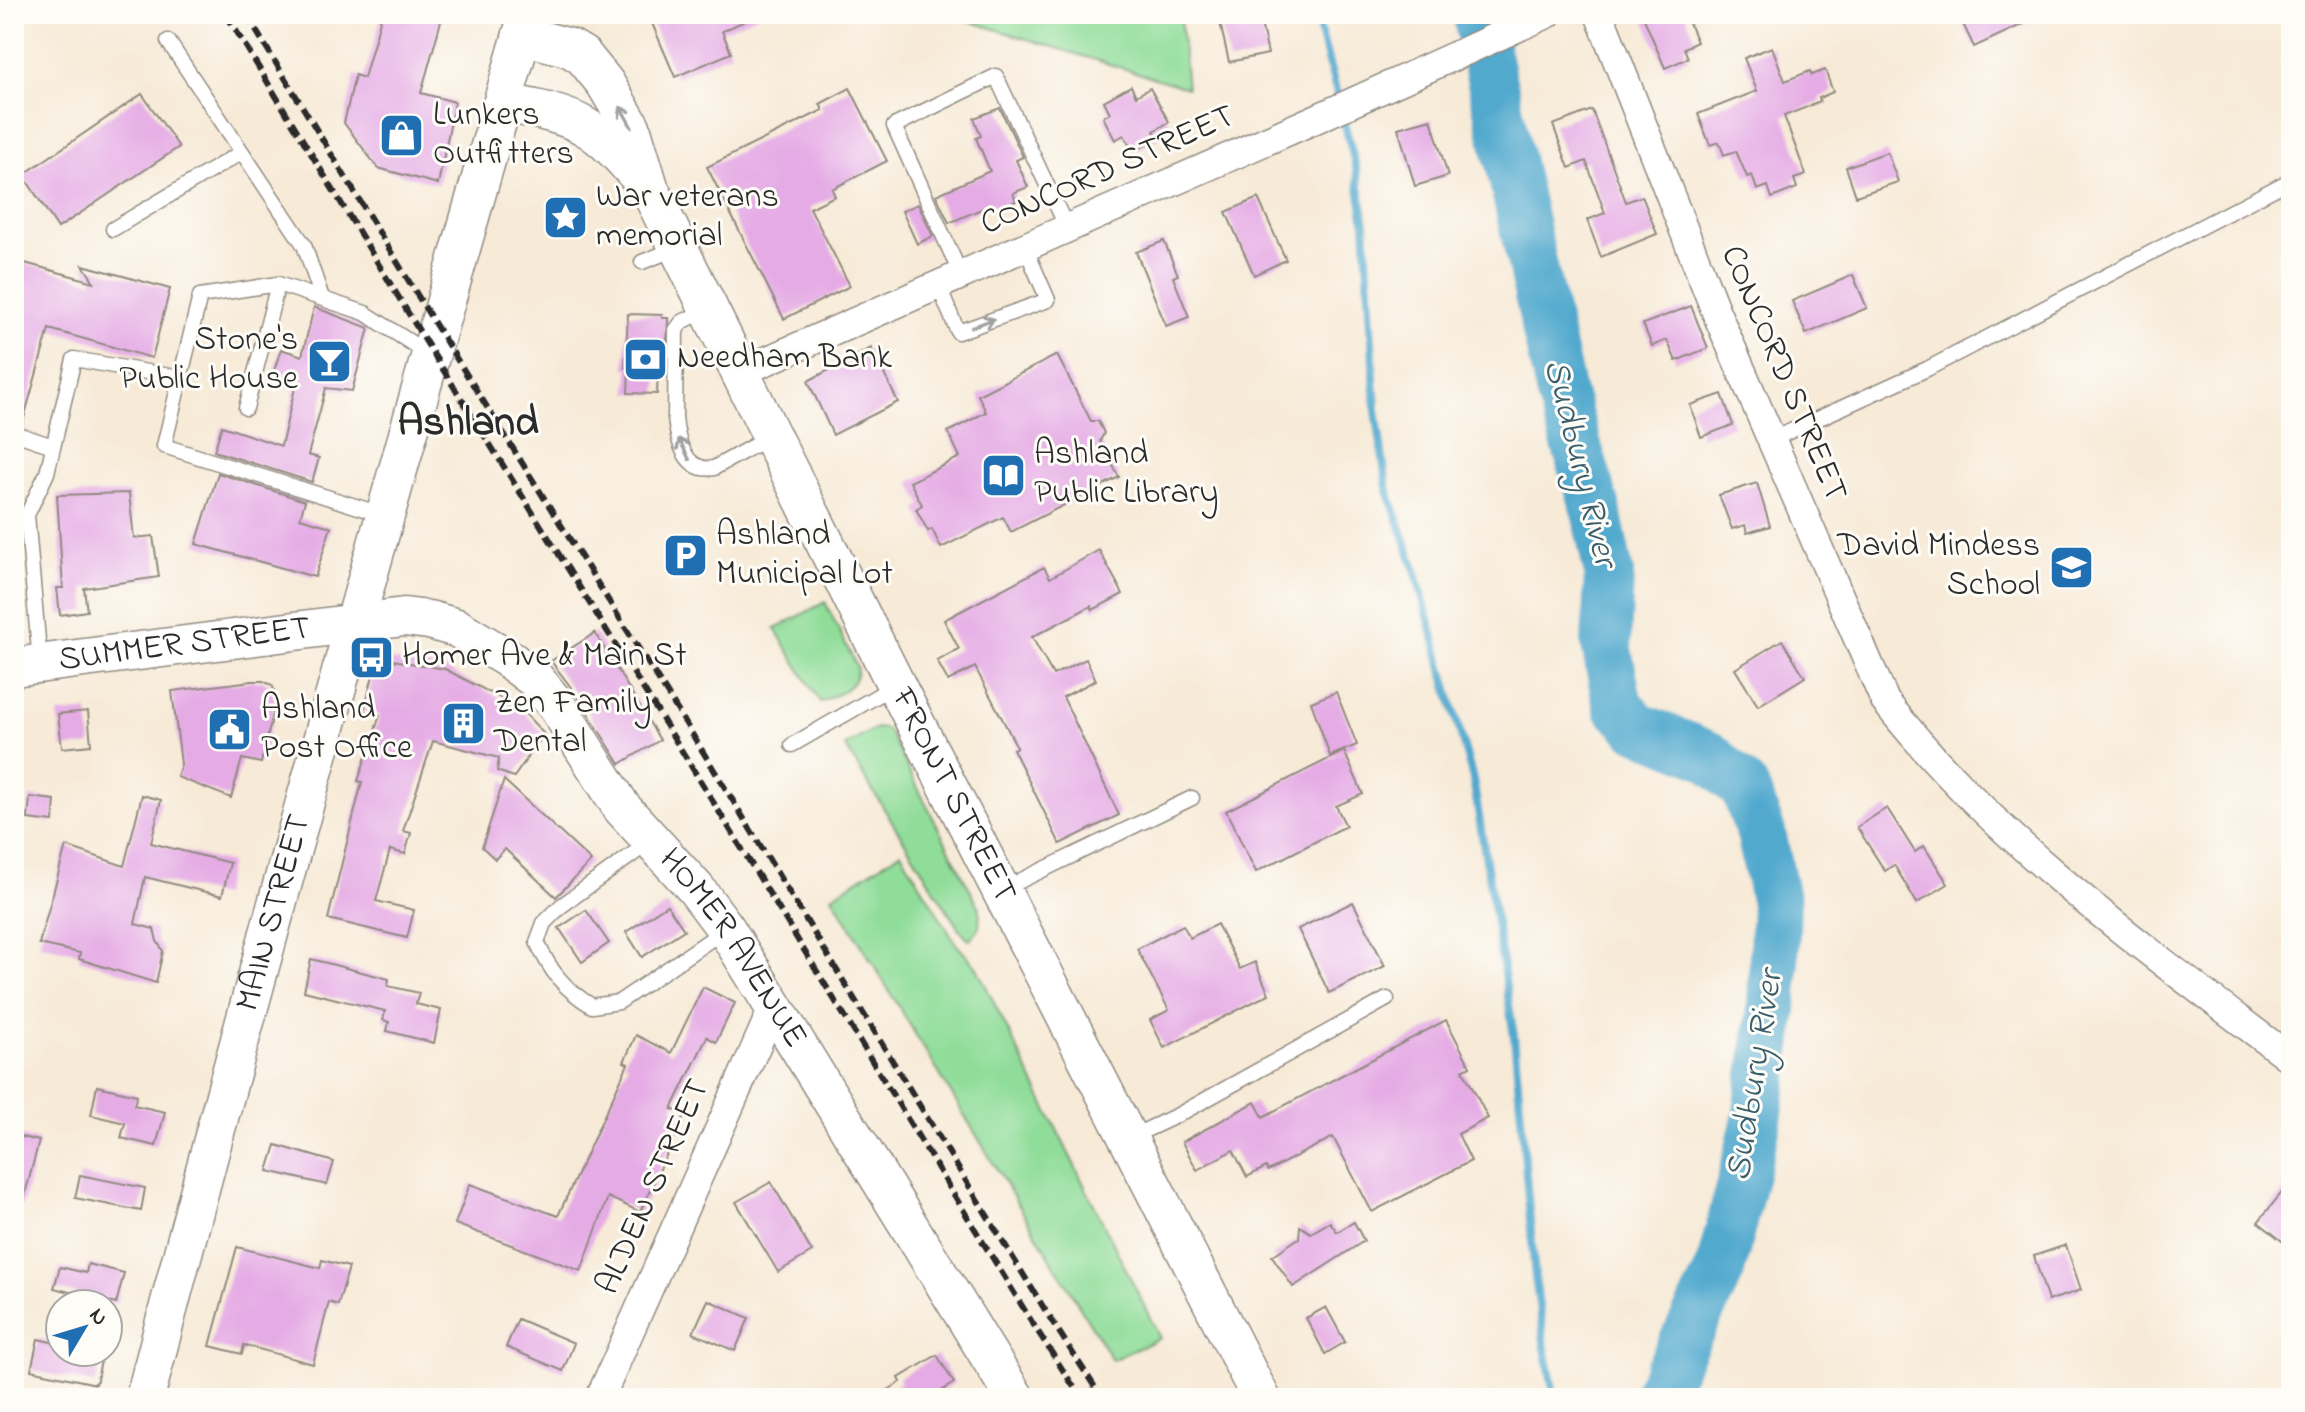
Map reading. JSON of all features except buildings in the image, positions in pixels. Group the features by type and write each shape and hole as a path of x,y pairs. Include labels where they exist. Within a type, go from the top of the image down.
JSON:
{"street":[{"name":"CONCORD STREET","path":"1599,14 1716,312 1885,701 1925,751 1993,818 2118,928 2291,1059"},
{"name":"CONCORD STREET","path":"741,372 1538,18"},
{"name":"MAIN STREET","path":"145,1398 354,622 525,25"},
{"name":"FRONT STREET","path":"525,25 575,50 595,69 636,137 650,190 771,435 1261,1398"},
{"name":"FRONT STREET","path":"504,103 551,111 585,125 617,151 650,190"},
{"name":"HOMER AVENUE","path":"354,622 404,617 444,624 471,636 525,670 547,691 610,792 696,889 726,929 1015,1398"},
{"name":"SUMMER STREET","path":"27,666 354,622"},
{"name":"ALDEN STREET","path":"600,1398 774,1006"}],"lane":[{"path":"168,41 304,245 322,298"},
{"path":"1025,247 1048,300 958,332 949,280 894,126 996,76 1067,228"},
{"path":"113,229 242,152"},
{"path":"1771,440 1927,369 2291,180"},
{"path":"642,262 679,247"},
{"path":"384,515 164,446 200,296 278,284 365,313 431,355"},
{"path":"246,408 278,284"},
{"path":"709,308 682,322 676,330 675,417 682,447 690,461 704,470 714,468 771,435"},
{"path":"27,666 27,515 47,473 74,359 181,378"},
{"path":"14,433 53,446"},
{"path":"792,745 896,685"},
{"path":"1001,890 1192,798"},
{"path":"651,841 561,906 544,923 537,942 548,968 571,993 592,1006 619,1002 726,929"},
{"path":"1127,1138 1178,1115 1387,999"}],"green space":[{"path":"946,14 1180,14 1187,88"},
{"path":"825,602 857,667 850,685 820,702 775,629"},
{"path":"876,728 889,732 980,909 979,928 970,940 959,929 845,746"},
{"path":"901,852 956,944 976,966 1160,1338 1112,1360 832,896"}],"waterway":[{"path":"1316,14 1356,167 1365,224 1376,410 1387,488 1414,566 1473,779 1514,1036 1535,1277 1555,1398"},
{"name":"Sudbury River","path":"1477,14 1561,394 1595,506 1609,574 1606,645 1618,706 1638,727 1709,756 1745,789 1761,833 1776,903 1772,1009 1757,1120 1720,1270 1656,1398"}],"railway":[{"path":"226,14 1081,1398"},
{"path":"246,14 438,329 1102,1398"}],"place":[{"name":"Lunkers Outfitters","path":"402,136"},
{"name":"War veterans memorial","path":"565,218"},
{"name":"Needham Bank","path":"646,359"},
{"name":"Stone's Public House","path":"329,361"},
{"name":"Ashland Public Library","path":"1003,475"},
{"name":"Ashland Municipal Lot","path":"685,556"},
{"name":"David Mindess School","path":"2071,567"},
{"name":"Homer Ave & Main St","path":"371,657"},
{"name":"Zen Family Dental","path":"463,724"},
{"name":"Ashland Post Office","path":"230,730"}],"district":[{"name":"Ashland","path":"468,423"}]}
